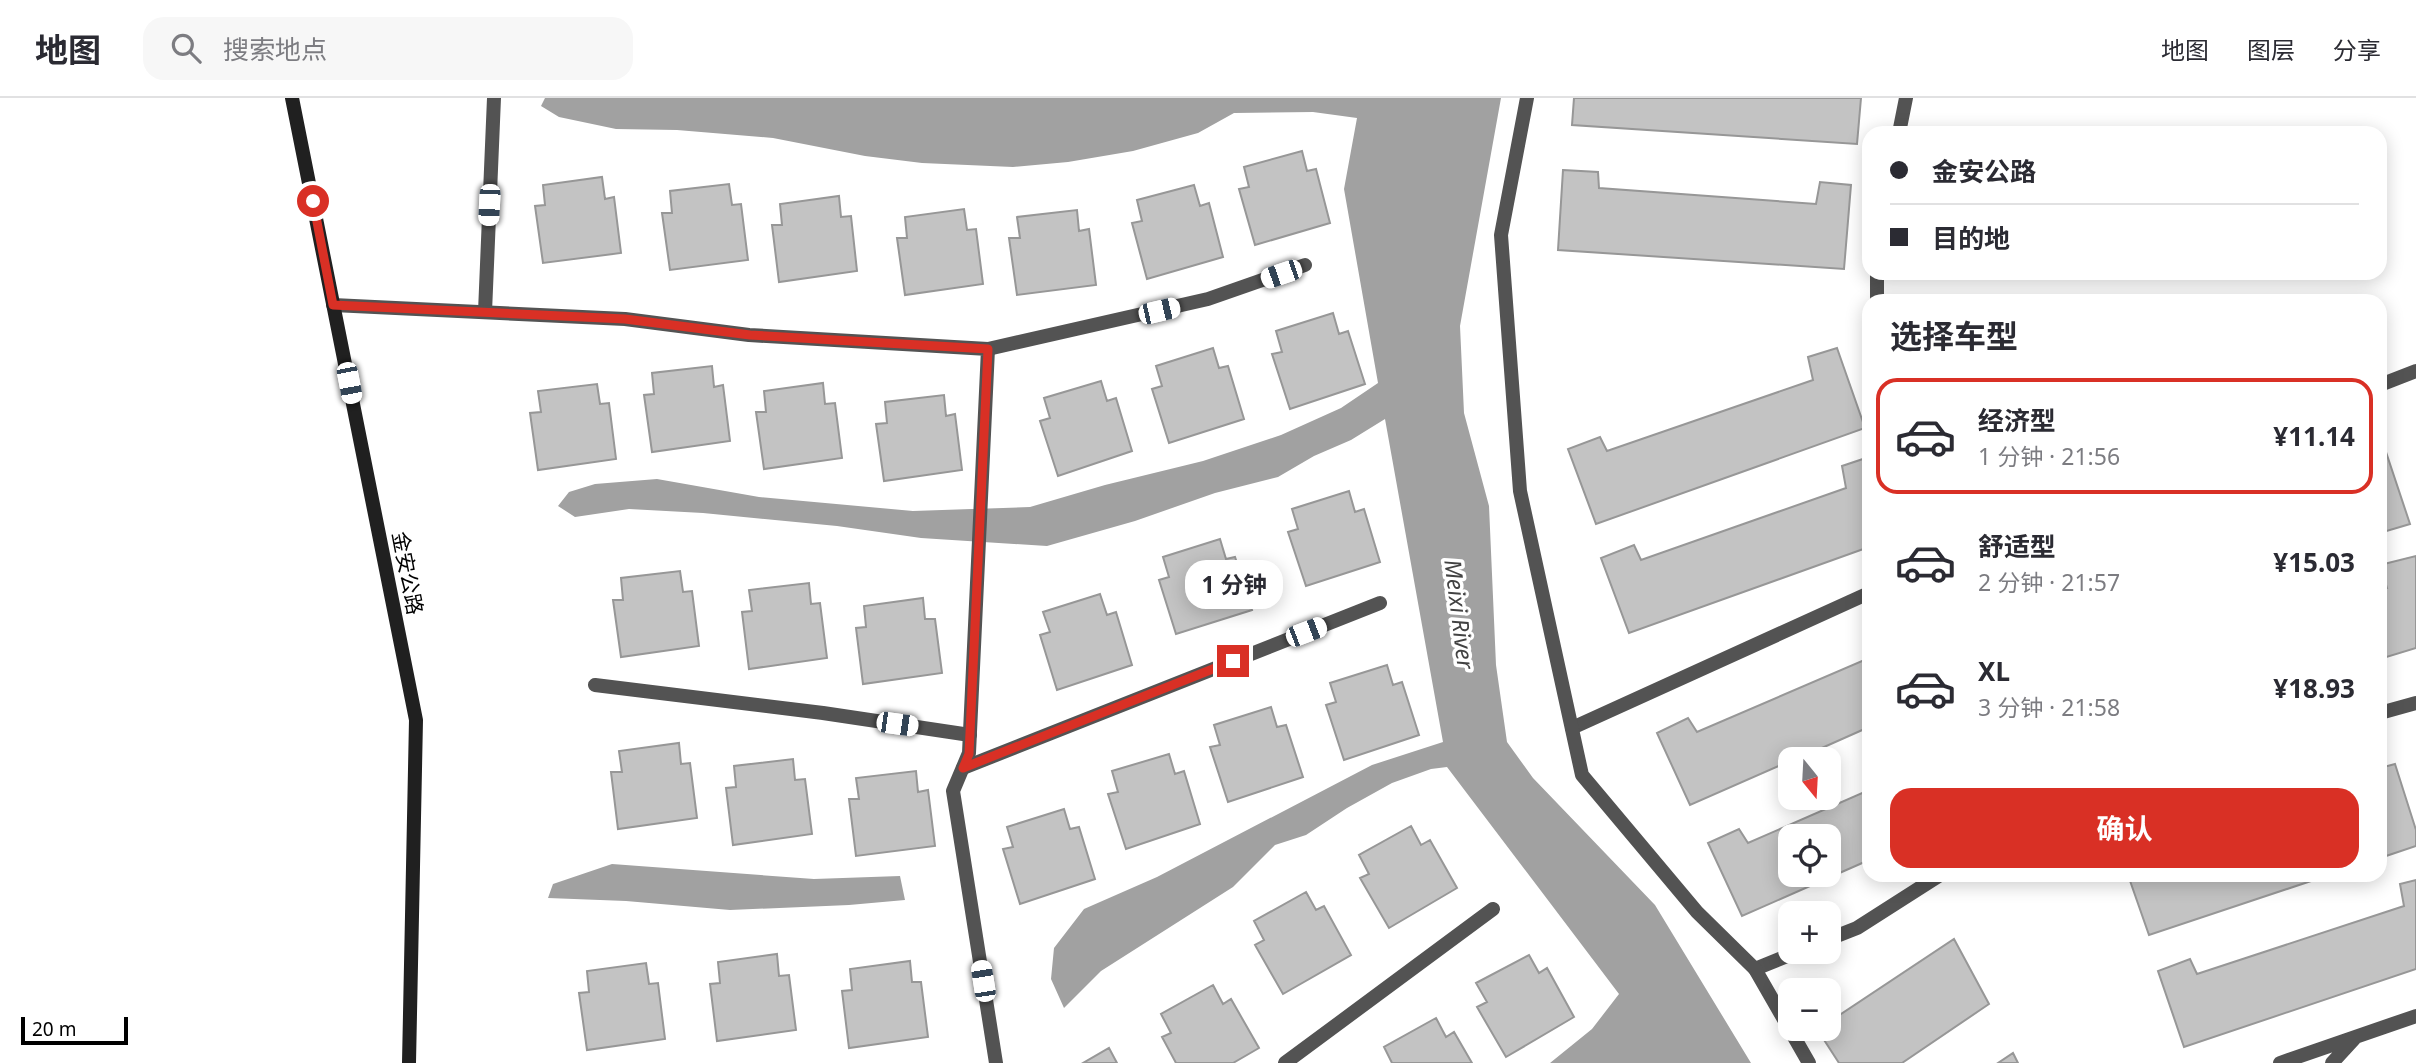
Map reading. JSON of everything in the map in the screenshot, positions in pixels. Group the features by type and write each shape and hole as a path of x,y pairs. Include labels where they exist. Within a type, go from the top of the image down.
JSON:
{"main road":[{"name":"金安公路","path":"292,98 416,720 409,1063"}],"street":[{"path":"485,312 494,98"},
{"path":"1527,98 1501,235 1520,491 1582,775 1697,912 1755,969 1809,1063"},
{"path":"1900,126 1906,98"},
{"path":"333,305 625,319 750,335 988,349 1208,299 1305,265"},
{"path":"988,349 969,754 953,791 996,1063"},
{"path":"2387,382 2416,370"},
{"path":"1572,728 1862,596"},
{"path":"963,768 1380,603"},
{"path":"595,685 823,713 970,735"},
{"path":"2387,711 2416,703"},
{"path":"1841,934 1857,928 1929,882"},
{"path":"1284,1063 1493,909"},
{"path":"1755,969 1778,960"},
{"path":"2280,1063 2416,1016"},
{"path":"2332,1063 2358,1036"}],"water":[{"name":"Meixi River","path":"545,98 1501,98 1460,326 1464,413 1489,506 1496,665 1507,742 1533,778 1655,905 1751,1063 1550,1063 1592,1029 1619,994 1447,767 1431,769 1392,783 1306,835 1275,845 1233,887 1101,971 1064,1008 1051,979 1054,948 1084,909 1157,877 1372,765 1443,742 1385,419 1351,440 1314,456 1278,477 1215,493 1135,521 1047,546 921,538 837,526 703,513 629,509 575,517 558,506 569,492 595,484 657,479 759,497 913,511 1030,507 1203,461 1281,435 1341,408 1378,383 1344,189 1357,118 1313,112 1234,113 1198,133 1133,151 1068,162 1013,167 922,163 865,156 773,138 677,130 616,129 559,117 541,106"},
{"path":"612,864 814,879 900,876 905,900 730,910 626,901 548,898 553,884"}],"building":[{"path":"1574,98 1861,98 1857,144 1572,125"},
{"path":"1302,151 1307,171 1316,169 1330,223 1255,245 1239,189 1249,187 1244,167"},
{"path":"1563,170 1598,172 1599,188 1816,204 1820,182 1851,185 1844,269 1558,250"},
{"path":"602,177 605,199 614,197 621,253 543,263 535,206 545,205 543,185"},
{"path":"729,184 732,205 741,204 748,260 670,270 662,213 672,213 670,191"},
{"path":"1194,185 1200,206 1209,203 1223,257 1147,279 1132,223 1142,221 1137,200"},
{"path":"839,196 841,217 851,216 857,271 779,282 772,225 782,225 780,204"},
{"path":"964,209 967,230 976,229 983,284 905,295 897,238 907,238 905,217"},
{"path":"1077,210 1079,231 1089,229 1096,285 1017,295 1009,238 1020,238 1017,217"},
{"path":"1333,313 1339,334 1348,331 1365,384 1290,409 1272,354 1282,352 1276,331"},
{"path":"1213,348 1219,368 1228,366 1244,419 1169,443 1152,389 1162,386 1156,366"},
{"path":"1837,348 1862,419 1862,429 1596,524 1568,449 1600,437 1607,451 1813,380 1808,357"},
{"path":"712,366 714,387 723,385 730,441 652,452 644,395 654,394 652,373"},
{"path":"1101,381 1107,401 1116,398 1132,451 1058,476 1040,421 1050,418 1044,398"},
{"path":"823,383 825,404 835,403 842,458 764,469 756,412 766,412 764,391"},
{"path":"597,384 600,404 609,403 616,459 538,470 530,413 541,412 538,391"},
{"path":"944,395 946,416 955,414 962,470 884,481 876,424 887,423 885,402"},
{"path":"2387,455 2410,524 2387,531"},
{"path":"1862,459 1862,550 1629,633 1601,558 1634,545 1641,560 1846,488 1842,466"},
{"path":"1349,491 1355,512 1364,509 1380,562 1306,586 1288,532 1298,529 1292,509"},
{"path":"1220,539 1226,559 1235,557 1252,610 1176,634 1159,580 1169,577 1163,557"},
{"path":"2416,556 2416,648 2387,657 2387,588 2387,563"},
{"path":"680,571 683,592 692,591 699,646 621,657 613,600 623,600 621,578"},
{"path":"809,583 811,604 820,603 827,658 749,669 742,612 752,611 749,590"},
{"path":"1100,594 1107,615 1116,612 1132,665 1057,690 1040,635 1050,632 1043,612"},
{"path":"923,598 925,619 935,619 942,673 863,684 856,628 866,627 864,606"},
{"path":"1862,661 1862,730 1824,747 1778,747 1778,766 1690,805 1657,733 1688,718 1697,732"},
{"path":"1387,665 1393,685 1402,682 1419,735 1344,760 1326,705 1336,702 1330,683"},
{"path":"1271,707 1277,727 1286,725 1303,777 1228,802 1210,747 1220,745 1214,725"},
{"path":"679,743 681,764 690,763 697,818 618,829 611,772 622,772 619,751"},
{"path":"1169,754 1175,774 1184,771 1200,824 1126,849 1108,794 1118,792 1112,771"},
{"path":"793,759 795,780 805,779 812,834 733,845 726,788 736,787 734,766"},
{"path":"2395,764 2416,830 2416,846 2387,856 2387,766"},
{"path":"916,771 918,792 928,790 935,846 856,856 849,799 859,799 856,778"},
{"path":"1862,793 1862,863 1841,872 1841,824 1791,824 1823,810 1841,810 1841,802"},
{"path":"1064,809 1070,829 1079,827 1095,879 1020,904 1003,849 1013,847 1007,827"},
{"path":"1411,826 1421,845 1430,840 1457,888 1389,928 1360,878 1369,874 1359,855"},
{"path":"1739,829 1748,843 1778,830 1778,887 1808,887 1742,916 1708,843"},
{"path":"2416,880 2416,969 2184,1047 2158,971 2190,959 2197,974 2404,906 2400,884"},
{"path":"2130,882 2308,882 2149,935"},
{"path":"1306,892 1316,910 1324,906 1351,955 1283,994 1255,945 1264,940 1254,921"},
{"path":"1954,939 1989,1004 1902,1063 1839,1063 1825,1041 1841,1041 1841,1014"},
{"path":"777,954 779,976 789,975 796,1030 717,1041 710,984 720,983 718,962"},
{"path":"1529,955 1539,973 1547,968 1574,1017 1506,1057 1477,1007 1487,1002 1476,983"},
{"path":"910,961 912,982 921,982 928,1037 849,1048 842,991 852,990 850,969"},
{"path":"646,963 649,984 658,983 665,1039 587,1050 579,993 589,992 587,971"},
{"path":"1213,985 1223,1004 1231,999 1259,1048 1233,1063 1176,1063 1162,1037 1171,1033 1161,1014"},
{"path":"1436,1018 1446,1037 1454,1032 1472,1063 1392,1063 1384,1047"},
{"path":"1109,1048 1117,1063 1083,1063"},
{"path":"2013,1053 2018,1063 1998,1063"}],"route":[{"path":"313,201 333,305 625,319 750,335 988,349 969,754 963,768 1233,661"}]}
